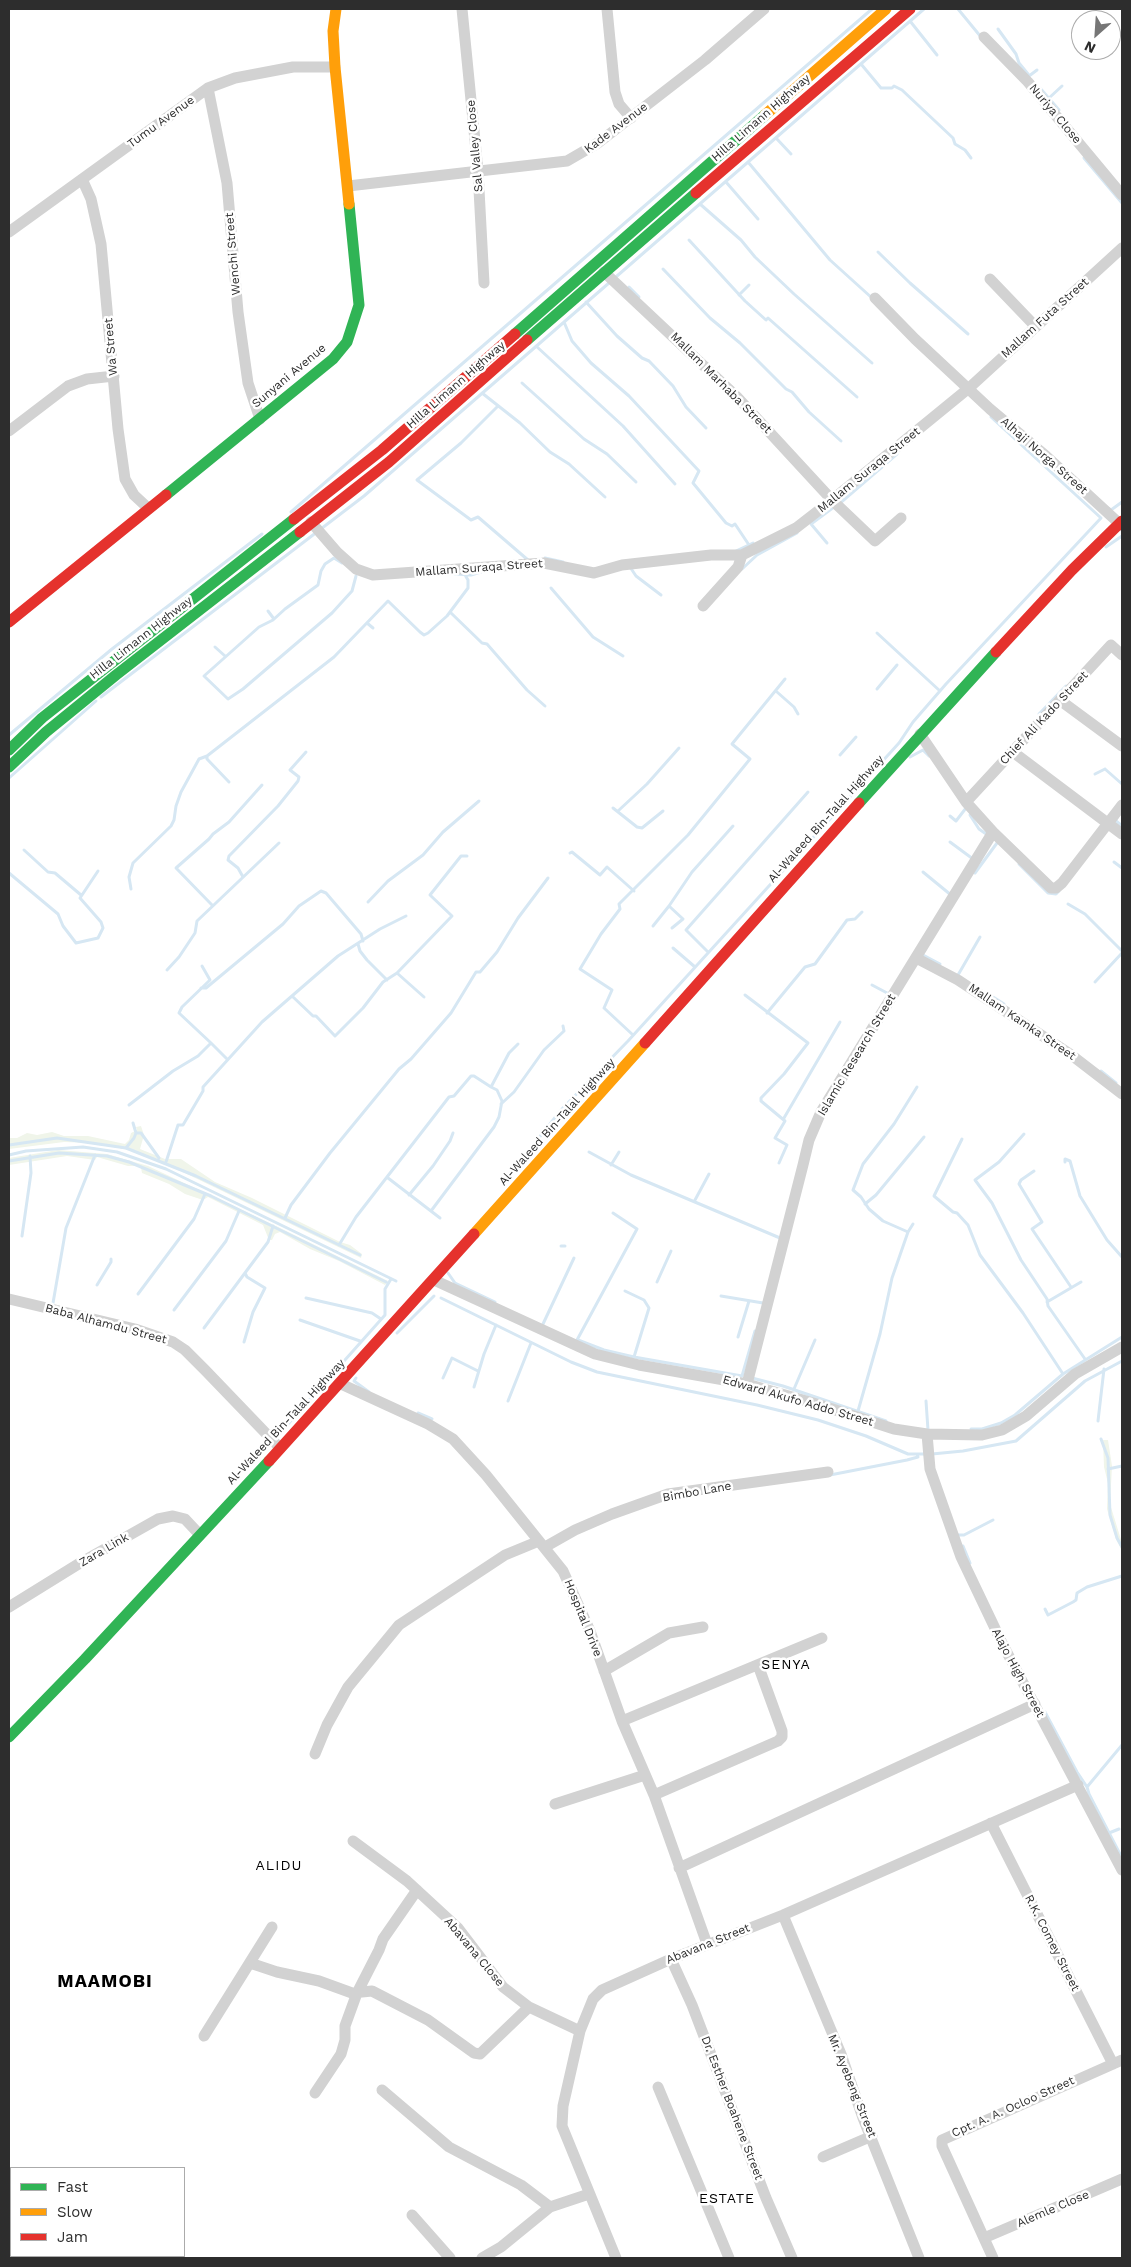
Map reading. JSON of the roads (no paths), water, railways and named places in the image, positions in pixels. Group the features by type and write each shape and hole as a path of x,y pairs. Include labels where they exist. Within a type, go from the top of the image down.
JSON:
{"street":[{"name":"Sunyani Avenue","path":"9,622 333,359 347,342 359,305 335,67 333,31 336,9"},
{"name":"Sal Valley Close","path":"462,9 478,171 484,283"},
{"path":"606,9 615,92 619,104 631,118"},
{"name":"Hilla Limann Highway","path":"9,750 42,718 382,450 886,9"},
{"name":"Hilla Limann Highway","path":"9,767 46,732 116,675 389,462 604,272 910,9"},
{"name":"Kade Avenue","path":"348,186 567,161 598,143 631,118 705,60 760,11"},
{"name":"Nuriya Close","path":"984,37 1028,82 1122,195"},
{"name":"Tumu Avenue","path":"9,232 208,88 235,78 293,67 335,67"},
{"name":"Wenchi Street","path":"208,88 217,124 227,182 238,312 248,383 260,419"},
{"name":"Wa Street","path":"82,179 91,199 101,244 125,478 134,495 148,508"},
{"name":"Mallam Futa Street","path":"969,388 1122,248"},
{"name":"Mallam Marhaba Street","path":"604,272 737,397 832,500 875,541 901,518"},
{"path":"990,279 1035,326"},
{"name":"Alhaji Norga Street","path":"874,298 914,339 1121,524"},
{"path":"9,430 68,386 87,379 114,376"},
{"name":"Mallam Suraqa Street","path":"311,522 337,552 356,569 373,575 544,563 594,573 622,565 711,555 742,555 796,528 969,388"},
{"name":"Al-Waleed Bin-Talal Highway","path":"9,1737 341,1384 920,734 1072,570 1121,524"},
{"path":"703,606 738,567 742,555"},
{"name":"Chief Ali Kado Street","path":"966,802 1111,645 1122,655"},
{"path":"1061,701 1122,746"},
{"path":"920,734 966,802 993,832 1051,888 1056,888 1062,883 1122,805"},
{"path":"1013,752 1122,834"},
{"name":"Islamic Research Street","path":"747,1384 810,1140 821,1112 993,832"},
{"name":"Mallam Kamka Street","path":"916,958 958,980 1070,1054 1122,1094"},
{"name":"Edward Akufo Addo Street","path":"434,1280 595,1354 639,1365 747,1384 894,1428 927,1434 982,1435 1002,1430 1026,1416 1075,1374 1122,1347"},
{"name":"Baba Alhamdu Street","path":"9,1299 135,1329 172,1342 185,1350 280,1448"},
{"name":"Hospital Drive","path":"341,1384 428,1424 453,1439 486,1475 559,1564 571,1585 622,1721 654,1794 707,1944"},
{"name":"Alajo High Street","path":"927,1434 930,1469 961,1557 1002,1644 1122,1870"},
{"name":"Bimbo Lane","path":"315,1754 327,1725 348,1688 399,1625 505,1555 525,1545 542,1544 612,1514 668,1494 828,1472"},
{"name":"Zara Link","path":"9,1607 80,1563 158,1519 173,1516 185,1520 200,1534"},
{"path":"604,1671 669,1633 703,1627"},
{"path":"622,1721 822,1638"},
{"path":"654,1794 778,1741 782,1736 782,1731 758,1665"},
{"path":"679,1868 1035,1704"},
{"path":"556,1804 645,1775"},
{"name":"Abavana Street","path":"616,2258 562,2126 563,2106 580,2031 593,1998 602,1990 672,1959 783,1915 1078,1784"},
{"name":"R.K. Comey Street","path":"991,1823 1118,2062"},
{"name":"Abavana Close","path":"353,1841 417,1890 458,1928 503,1987 529,2007 580,2031"},
{"path":"315,2093 341,2054 345,2040 345,2026 357,1993 389,1929 417,1890"},
{"name":"Mr. Ayebeng Street","path":"783,1915 841,2054 863,2118 872,2136 919,2258"},
{"path":"204,2036 272,1926"},
{"name":"Dr. Esther Boahene Street","path":"672,1959 692,2004 766,2198 792,2258"},
{"path":"250,1963 357,1993 372,1991 428,2020 474,2053 480,2054 529,2007"},
{"name":"Cpt. A. A. Ocloo Street","path":"993,2258 942,2146 942,2140 1118,2062"},
{"path":"658,2086 729,2258"},
{"path":"382,2090 449,2146 521,2185 550,2208"},
{"path":"824,2157 872,2136"},
{"name":"Alemle Close","path":"984,2238 1122,2179"},
{"path":"482,2258 507,2243 550,2208 589,2194"},
{"path":"412,2215 450,2258"}],"waterway":[{"path":"291,512 872,9"},
{"path":"101,697 364,496 924,9"},
{"path":"958,9 981,37"},
{"path":"910,21 937,55"},
{"path":"998,29 1028,74"},
{"path":"861,64 881,88 892,88 894,86 902,90 953,138 955,144 965,150 971,158"},
{"path":"1029,76 1037,70"},
{"path":"1049,98 1062,86"},
{"path":"1040,88 1059,110"},
{"path":"776,138 791,154"},
{"path":"1084,158 1122,203"},
{"path":"748,162 830,260 872,298"},
{"path":"726,182 758,219"},
{"path":"700,204 741,240 755,257 794,294 872,363"},
{"path":"689,240 745,301 766,320 768,318 857,397"},
{"path":"878,252 968,334"},
{"path":"663,269 710,318 740,343 841,441"},
{"path":"739,295 749,285"},
{"path":"629,287 639,297"},
{"path":"586,302 617,336 642,358 649,361 673,386 686,407 706,428"},
{"path":"564,322 572,341 591,363 629,396 699,471 693,483 726,523 732,526 735,524 749,545"},
{"path":"536,346 623,426 675,484"},
{"path":"522,383 584,439 607,454 636,482"},
{"path":"482,393 520,423 550,452 569,464 605,497"},
{"path":"498,406 461,443 417,480 471,520 478,517 528,560"},
{"path":"503,1183 561,1110 628,1041 899,743 913,722 946,684 1101,518 991,417"},
{"path":"839,504 897,454"},
{"path":"1108,508 1111,510 1122,502"},
{"path":"811,524 834,507"},
{"path":"811,524 827,543"},
{"path":"742,569 757,555 797,533"},
{"path":"9,735 112,649 262,534"},
{"path":"1106,547 1122,536"},
{"path":"736,551 753,543"},
{"path":"342,563 334,558 325,564 321,571 318,585 273,620 259,627 204,676 228,699 243,689 332,613 352,591 356,576"},
{"path":"545,558 563,562"},
{"path":"630,567 636,576 661,595"},
{"path":"455,574 471,575 481,572"},
{"path":"131,889 129,877 133,863 171,826 181,792 199,759 207,756 334,657 388,601 420,632 424,635 428,633 447,616 468,588 468,580 465,575"},
{"path":"551,588 593,637 623,656"},
{"path":"268,611 274,619"},
{"path":"450,612 482,643 487,644 527,690 545,706"},
{"path":"367,623 373,628"},
{"path":"877,633 940,691"},
{"path":"215,647 225,656"},
{"path":"877,689 897,665"},
{"path":"633,1035 604,1008 612,990 580,969 601,934 620,909 619,904 688,835 750,759 732,744 785,679"},
{"path":"1039,714 1066,686"},
{"path":"777,692 794,707 798,714"},
{"path":"9,778 96,701"},
{"path":"840,755 856,737"},
{"path":"618,811 647,784 679,748"},
{"path":"910,757 923,750 929,756"},
{"path":"243,877 238,868 228,860 229,856 278,806 298,781 299,777 290,770 306,752"},
{"path":"207,756 207,759 229,782"},
{"path":"1105,769 1122,784"},
{"path":"1095,774 1105,769"},
{"path":"212,905 176,868 229,822 262,785"},
{"path":"708,952 686,930 808,792"},
{"path":"368,902 388,881 423,855 443,832 479,801"},
{"path":"613,808 637,827 642,828"},
{"path":"950,816 956,821 966,808"},
{"path":"642,828 663,811"},
{"path":"970,815 979,829 989,836"},
{"path":"1117,818 1115,820 1122,826"},
{"path":"672,928 683,919 669,906 692,872 733,826"},
{"path":"950,842 973,859"},
{"path":"167,970 179,957 195,933 197,921 279,843"},
{"path":"975,873 997,843"},
{"path":"24,850 48,872 55,873 81,895"},
{"path":"570,853 572,852 600,875 607,867 634,891"},
{"path":"292,996 313,1016 316,1016 335,1036 363,1008 383,982 397,973 452,916 430,895 461,856 467,856"},
{"path":"1114,862 1122,868"},
{"path":"1019,864 1048,893 1056,894 1059,891"},
{"path":"9,873 58,914 63,926 76,943 98,938 103,928 101,922 80,898 98,871"},
{"path":"923,872 951,895"},
{"path":"285,1218 291,1205 330,1153 399,1069 411,1059 451,1013 476,972 480,972 497,952 518,918 548,878"},
{"path":"201,988 206,988 283,924 299,906 321,891 326,893 361,934 363,941"},
{"path":"1068,904 1085,914 1122,951"},
{"path":"653,926 669,906"},
{"path":"767,1013 805,967 815,964 847,920 855,919 862,912"},
{"path":"166,1162 178,1125 183,1125 203,1091 203,1087 262,1022 338,956 380,929 406,916"},
{"path":"958,975 980,937"},
{"path":"358,944 360,951 367,960 387,980"},
{"path":"673,948 695,967"},
{"path":"1095,982 1122,953"},
{"path":"923,955 940,964"},
{"path":"202,966 210,980 182,1007 179,1013 211,1043"},
{"path":"397,973 424,997"},
{"path":"872,985 889,994"},
{"path":"745,995 808,1043 784,1074 761,1098 761,1101 785,1121 775,1138 787,1145 779,1163"},
{"path":"990,995 1004,1004"},
{"path":"784,1118 840,1022"},
{"path":"501,1104 514,1092 544,1050 564,1031 563,1026"},
{"path":"129,1105 173,1071 198,1056 211,1043 227,1059"},
{"path":"431,1211 494,1127 499,1117 502,1101 497,1090 491,1087 509,1053 518,1044"},
{"path":"1101,1071 1116,1083"},
{"path":"339,1245 356,1217 449,1097 454,1096 471,1076 491,1087"},
{"path":"908,1232 883,1221 869,1209 861,1197 853,1190 863,1164 894,1124 917,1087"},
{"path":"126,1148 136,1133 133,1123"},
{"path":"136,1133 141,1133 159,1158"},
{"path":"409,1195 433,1166 450,1141 453,1133"},
{"path":"1024,1134 999,1162 975,1180 992,1203 1021,1260 1047,1299 1048,1306 1085,1359"},
{"path":"865,1204 876,1195 924,1137"},
{"path":"9,1145 57,1138 126,1148 196,1176 360,1255"},
{"path":"962,1139 934,1196 953,1212 957,1213 968,1225 980,1255 1023,1313 1063,1374"},
{"path":"9,1155 26,1151 83,1147 117,1152 166,1169 396,1281"},
{"path":"589,1152 631,1175 780,1238"},
{"path":"611,1165 619,1152"},
{"path":"9,1161 59,1153 107,1156 129,1162 211,1196 386,1282"},
{"path":"53,1303 66,1228 95,1155"},
{"path":"22,1236 31,1173 30,1156"},
{"path":"1065,1162 1065,1159 1070,1161 1080,1196 1107,1240 1122,1257"},
{"path":"1034,1171 1021,1180 1019,1184 1042,1222 1032,1229 1071,1287"},
{"path":"695,1200 709,1174"},
{"path":"388,1178 440,1218"},
{"path":"138,1294 194,1219 205,1194"},
{"path":"174,1310 226,1241 239,1211"},
{"path":"577,1340 637,1229 613,1213"},
{"path":"858,1411 880,1334 892,1278 908,1232 913,1224"},
{"path":"204,1328 268,1242 273,1226"},
{"path":"657,1282 671,1251"},
{"path":"543,1324 574,1258"},
{"path":"97,1285 111,1259"},
{"path":"244,1342 253,1312 265,1288 247,1277 245,1273"},
{"path":"448,1273 455,1283 495,1302"},
{"path":"273,1435 275,1437 280,1433 385,1315 385,1289 391,1279"},
{"path":"1047,1302 1081,1282"},
{"path":"625,1291 644,1300 649,1308 634,1357"},
{"path":"397,1333 434,1296"},
{"path":"721,1296 763,1303"},
{"path":"306,1298 372,1313 381,1319"},
{"path":"441,1298 571,1362 597,1372 757,1405 818,1420 866,1436 908,1454 925,1454"},
{"path":"738,1337 749,1301"},
{"path":"300,1320 360,1341"},
{"path":"474,1387 484,1354 496,1325"},
{"path":"578,1340 604,1350 634,1357 742,1376 755,1331"},
{"path":"971,1429 982,1429 1001,1423 1015,1415 1063,1374 1122,1337"},
{"path":"794,1389 815,1340"},
{"path":"508,1401 531,1343"},
{"path":"443,1378 452,1358 478,1371"},
{"path":"932,1454 963,1451 1016,1441 1085,1381 1122,1361"},
{"path":"1098,1421 1104,1369"},
{"path":"356,1378 354,1381 369,1392"},
{"path":"752,1378 783,1386 886,1421"},
{"path":"926,1401 928,1430"},
{"path":"418,1413 432,1419"},
{"path":"1101,1439 1108,1458 1110,1515 1117,1538 1122,1547"},
{"path":"830,1475 907,1460 918,1457 917,1454"},
{"path":"1108,1469 1122,1466"},
{"path":"958,1535 964,1535 993,1520"},
{"path":"963,1546 970,1563"},
{"path":"1045,1609 1048,1615 1076,1600 1077,1593 1087,1587 1122,1576"},
{"path":"1045,1712 1087,1787"},
{"path":"1122,1745 1087,1787 1122,1858"},
{"path":"1109,1833 1119,1829"}],"district":[{"name":"SENYA","path":"786,1665"},
{"name":"ALIDU","path":"279,1866"},
{"name":"MAAMOBI","path":"105,1982"},
{"name":"ESTATE","path":"727,2199"}]}
